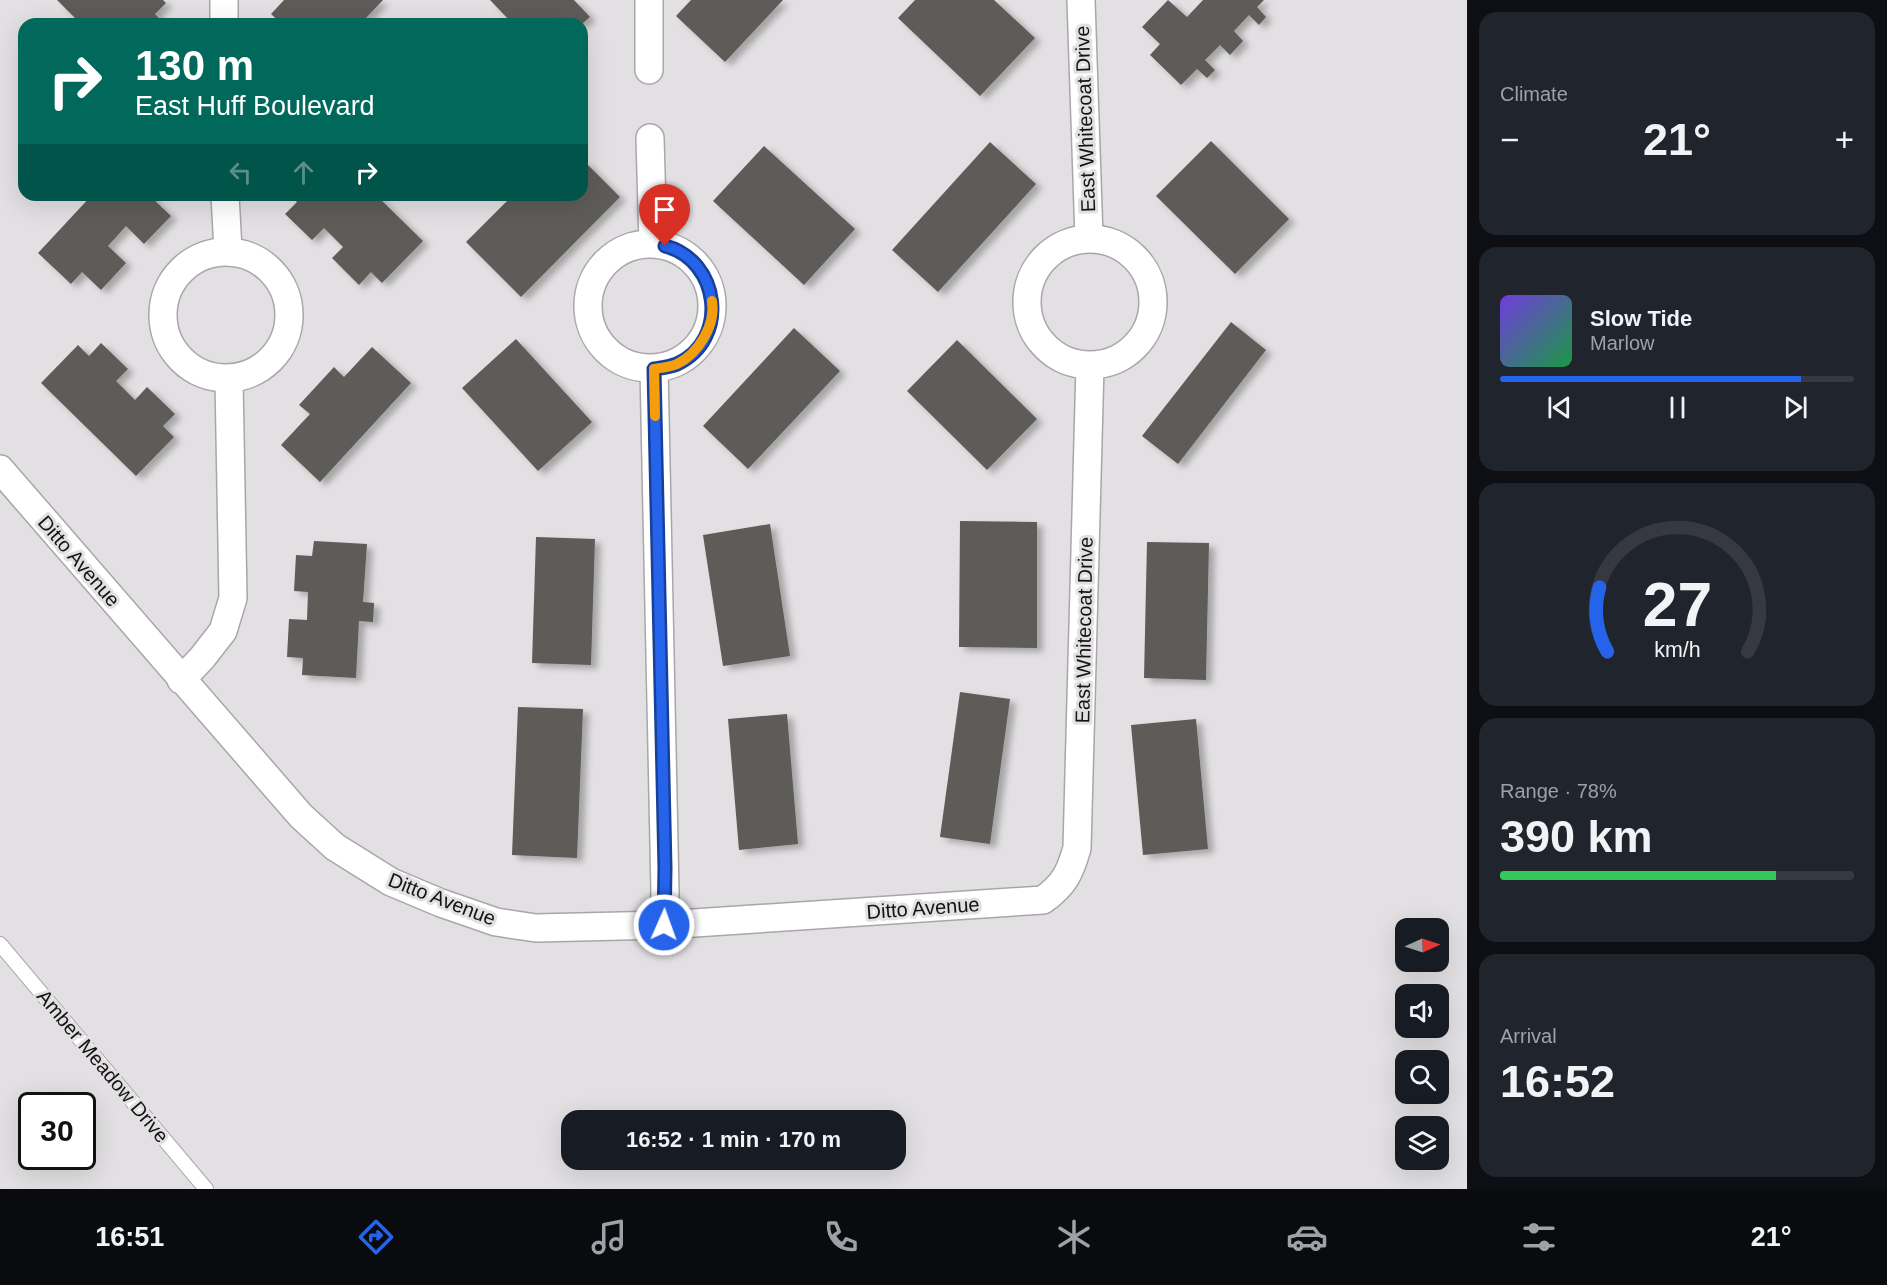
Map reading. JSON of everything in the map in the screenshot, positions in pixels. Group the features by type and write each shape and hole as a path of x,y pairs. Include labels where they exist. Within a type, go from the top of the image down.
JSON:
{"street":[{"path":"224,0 224,18"},
{"path":"649,0 650,70"},
{"name":"East Whitecoat Drive","path":"1081,0 1089,238"},
{"path":"650,138 653,243"},
{"path":"225,201 228,250"},
{"name":"East Whitecoat Drive","path":"1089,238 1113,243 1134,256 1148,277 1153,302 1149,326 1134,347 1114,361 1090,366 1065,361 1045,347 1031,326 1026,302 1031,278 1044,257 1065,243 1089,238"},
{"path":"653,243 676,249 695,263 708,283 713,306 709,329 696,350 677,364 654,369 632,367 611,356 597,339 588,318 588,296 596,274 611,257 631,247 653,243"},
{"path":"228,250 259,260 282,283 290,314 282,346 260,370 229,380 195,372 171,349 161,315 170,282 194,258 228,250"},
{"name":"East Whitecoat Drive","path":"1059,889 1073,864 1077,848 1090,366"},
{"path":"654,369 665,880 664,925"},
{"path":"181,680 223,631 233,598 229,380"},
{"name":"Ditto Avenue","path":"0,469 301,816 335,847 391,882 441,903 496,922 536,928 664,925 1043,900 1059,889"}],"lane":[{"name":"Amber Meadow Drive","path":"0,944 206,1189"}],"building":[{"path":"57,0 163,0 166,3 155,14 159,18 75,18"},
{"path":"284,0 383,0 366,18 275,18 271,14"},
{"path":"490,0 574,0 590,17 588,19 507,18"},
{"path":"691,0 783,0 725,62 676,16"},
{"path":"915,0 994,0 1035,38 980,96 898,18"},
{"path":"1168,0 1187,17 1203,0 1264,0 1257,7 1266,17 1259,25 1249,15 1234,31 1243,41 1230,55 1220,45 1205,60 1215,70 1207,78 1197,69 1181,85 1150,55 1160,44 1142,27"},
{"path":"1211,141 1289,219 1235,274 1156,196"},
{"path":"990,142 1036,184 938,292 892,250"},
{"path":"764,146 855,229 804,285 713,201"},
{"path":"588,165 620,197 521,297 466,242 507,201 588,201"},
{"path":"86,201 155,201 171,216 144,244 126,226 108,246 126,263 101,290 82,272 71,284 38,253"},
{"path":"382,201 423,241 382,283 371,272 359,285 332,258 343,247 324,228 312,240 285,214 297,202"},
{"path":"1231,322 1266,350 1178,464 1142,436"},
{"path":"794,328 840,371 748,469 703,426"},
{"path":"516,339 592,422 538,471 462,388"},
{"path":"957,340 1037,419 987,470 907,391"},
{"path":"101,343 128,369 116,381 135,400 147,387 175,414 163,426 174,437 136,476 41,383 78,345 89,356"},
{"path":"372,347 411,383 320,482 281,445 310,414 299,405 334,367 344,377"},
{"path":"960,521 1037,522 1037,648 959,647"},
{"path":"770,524 790,656 723,666 703,535"},
{"path":"536,537 595,539 591,665 532,663"},
{"path":"314,541 367,544 363,602 374,603 373,622 359,621 356,678 302,675 303,658 287,657 289,619 307,620 308,592 294,591 296,555 312,556"},
{"path":"1147,542 1209,543 1206,680 1144,678"},
{"path":"960,692 1010,699 990,844 940,837"},
{"path":"518,707 583,709 577,858 512,855"},
{"path":"787,714 798,844 739,850 728,719"},
{"path":"1196,719 1208,849 1143,855 1131,725"}],"slow traffic":[{"path":"655,416 654,369 677,364 696,350 709,329 712,301"}],"route":[{"path":"664,925 665,868 654,369 677,364 696,350 709,329 713,306 708,283 695,263 676,249 665,246"}]}
